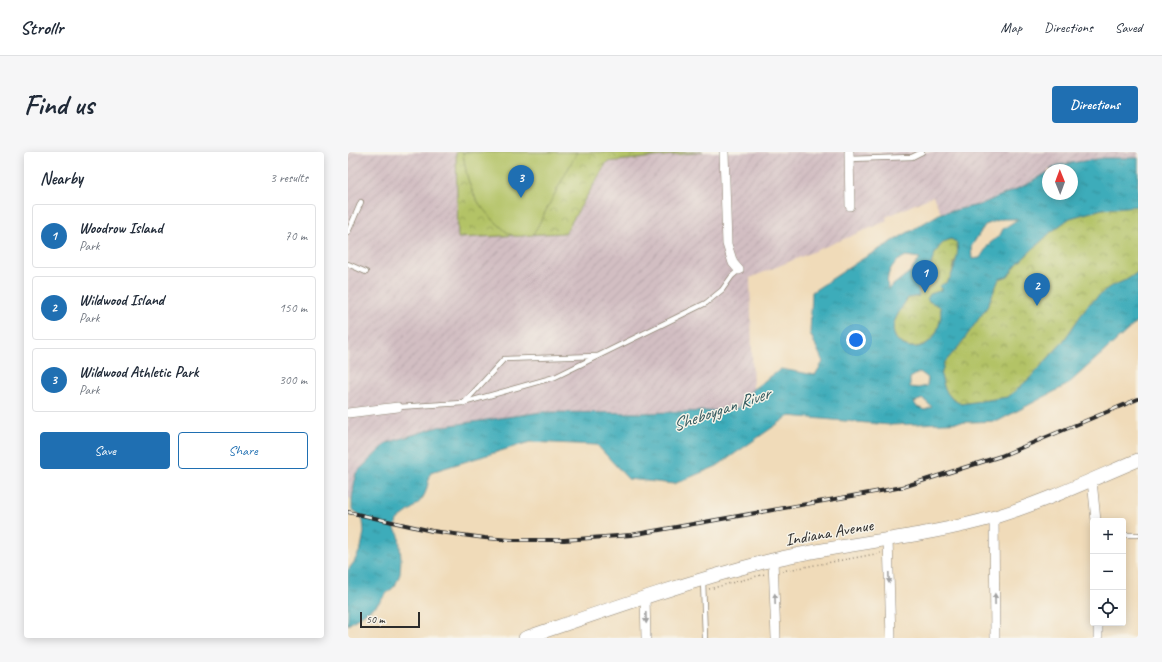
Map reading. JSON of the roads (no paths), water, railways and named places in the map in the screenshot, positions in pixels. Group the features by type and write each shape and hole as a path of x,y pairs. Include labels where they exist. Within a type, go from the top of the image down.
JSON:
{"main road":[{"name":"Indiana Avenue","path":"525,638 645,597 703,585 774,566 888,545 932,531 994,517 1049,498 1138,460"}],"street":[{"path":"724,152 728,244 733,263 738,270"},
{"path":"849,156 850,206"},
{"path":"348,413 398,408"},
{"path":"1092,480 1096,518"},
{"path":"994,517 995,638"},
{"path":"888,545 891,638"},
{"path":"774,566 776,638"},
{"path":"645,597 646,638"},
{"path":"1098,626 1098,638"}],"lane":[{"path":"849,156 912,157 922,152"},
{"path":"348,232 361,202"},
{"path":"348,264 366,272"},
{"path":"398,408 463,403 555,377 706,303 722,290 738,270"},
{"path":"463,403 504,359 598,356"},
{"path":"1126,535 1138,535"},
{"path":"703,585 705,638"}],"water":[{"path":"1103,158 1138,158 1138,206 1102,209 1070,218 1051,232 1016,265 1008,276 999,279 987,307 960,345 944,363 941,376 945,390 952,399 961,404 1008,397 1030,378 1062,343 1088,305 1108,288 1128,279 1138,272 1138,321 1067,385 998,421 890,425 789,416 717,466 674,484 628,479 597,445 530,442 431,472 424,496 414,507 397,520 395,529 399,535 401,558 400,574 395,586 378,604 348,625 348,570 361,548 364,532 361,516 352,509 356,473 387,443 438,427 542,412 641,413 711,411 738,408 753,389 781,369 815,375 823,362 810,333 812,292 859,261 941,213 979,205 1028,184 1042,176 1042,200 1078,200 1078,164 1064,164","holes":["1002,219 1018,219 1003,229 1000,235 989,244 980,258 972,259 971,247 985,225","951,239 956,242 958,250 952,275 947,282 939,287 942,288 942,290 930,294 927,299 941,308 939,326 933,338 924,345 915,347 906,346 898,341 894,333 894,323 908,298 919,296 920,281 924,275 930,271 936,252 942,244","906,256 920,258 911,271 888,289 887,283 891,269 897,261","920,372 928,378 927,386 918,388 910,387 910,378","923,399 932,407 925,410 917,407 914,402"]}],"railway":[{"path":"348,512 432,531 485,538 511,540 564,540 631,535 903,487 1001,456 1138,399"}],"place":[{"name":"Wildwood Athletic Park","path":"521,198"},
{"name":"Woodrow Island","path":"925,293"},
{"name":"Wildwood Island","path":"1037,306"}],"water label":[{"name":"Sheboygan River","path":"721,409"}]}
